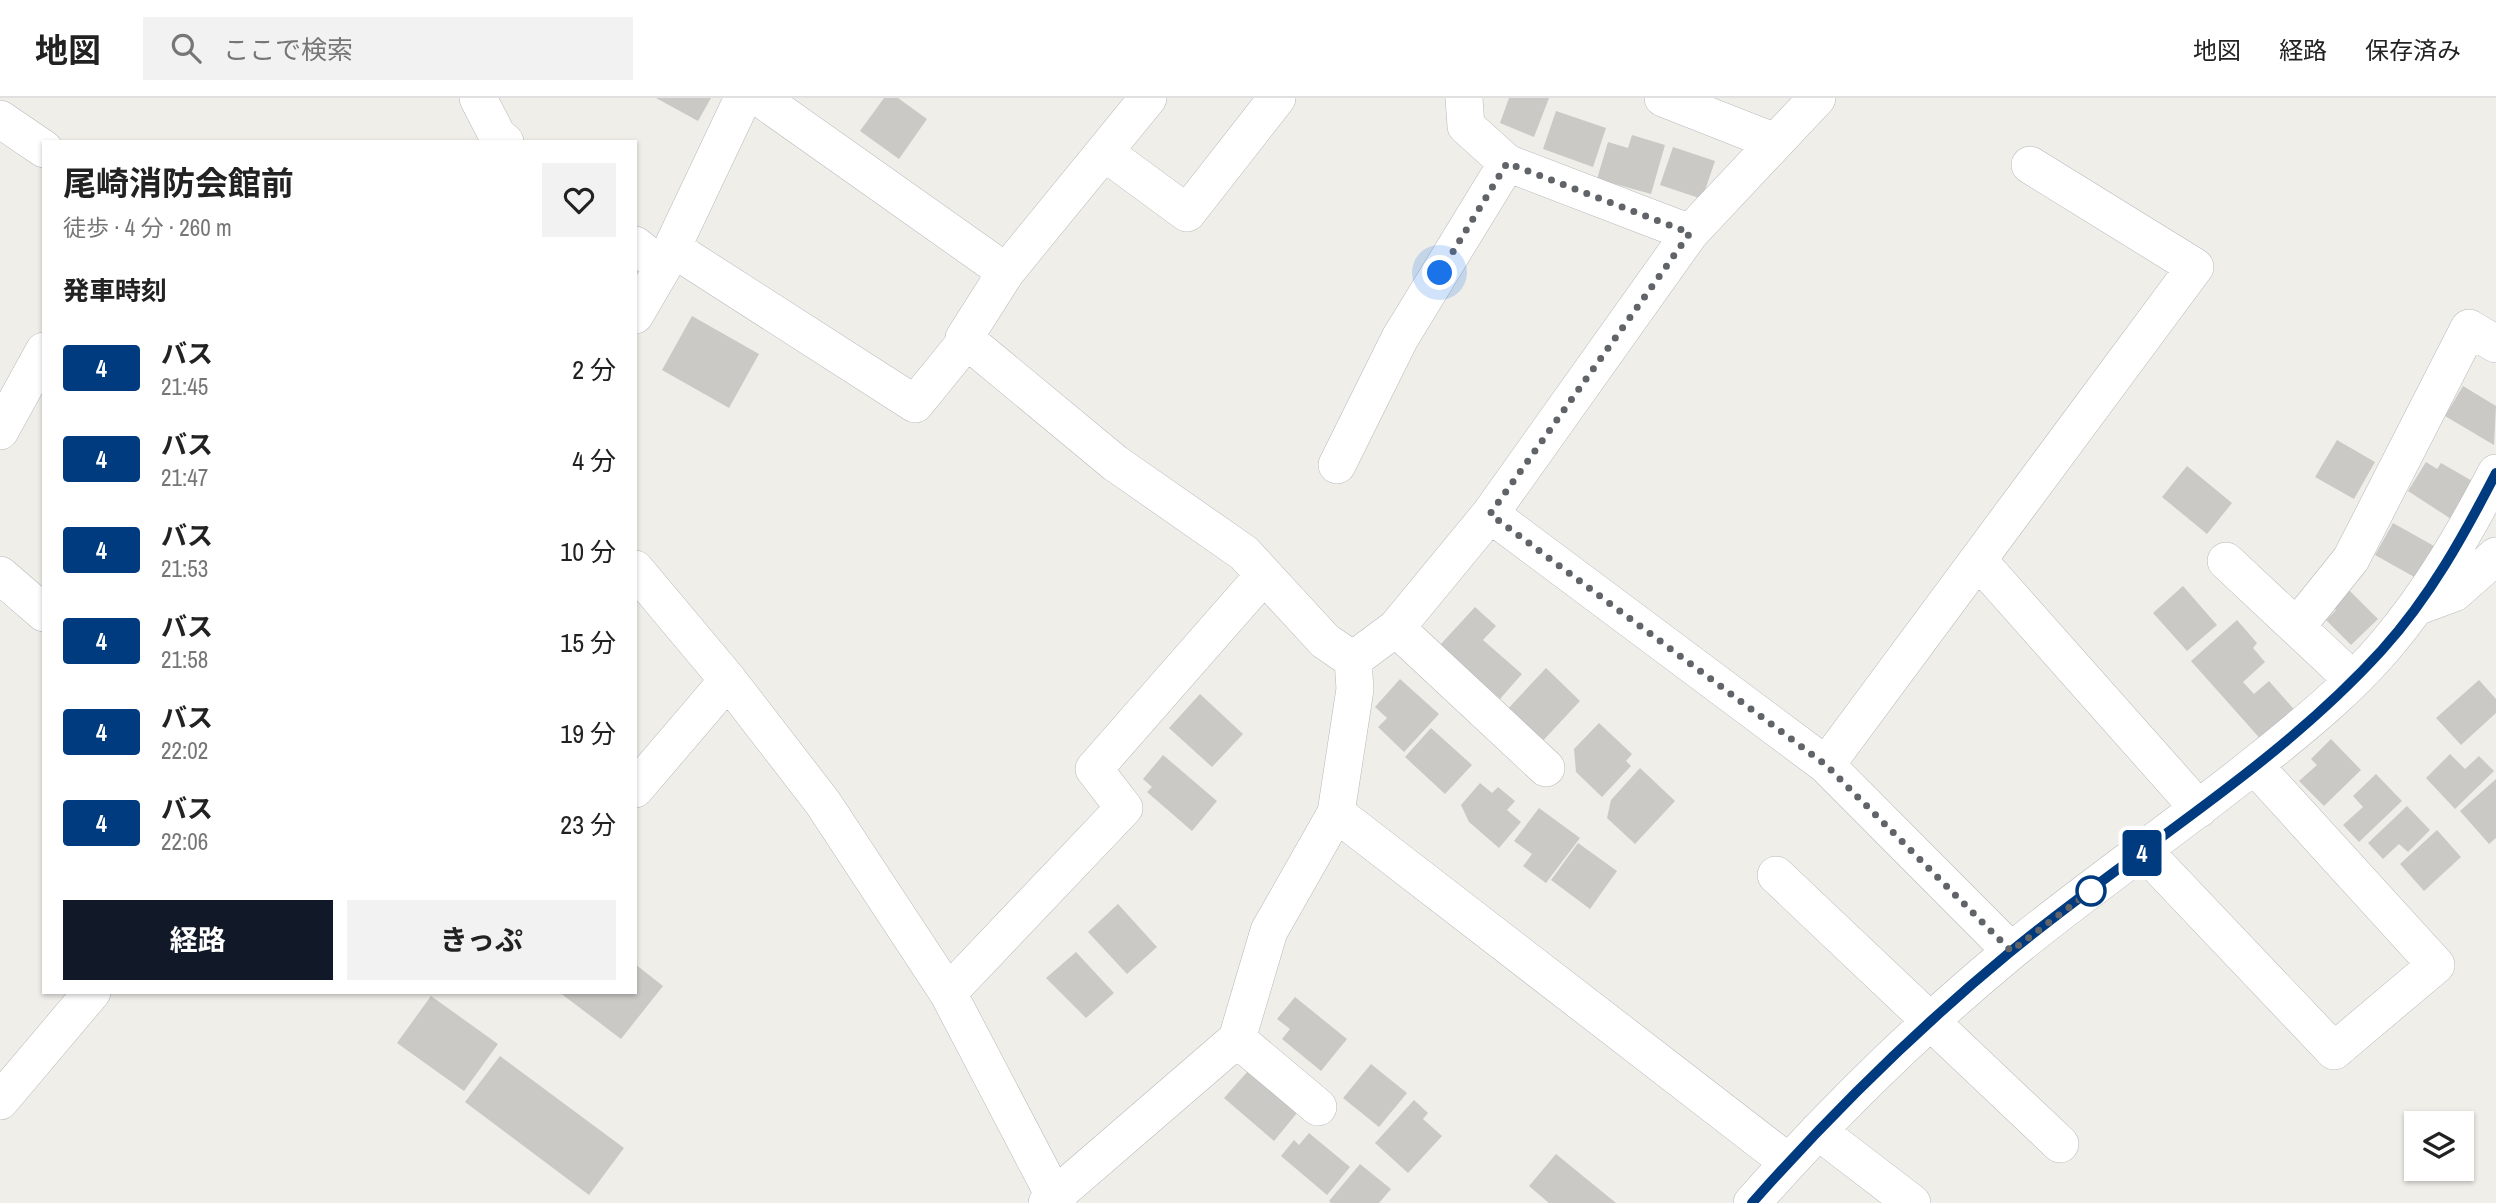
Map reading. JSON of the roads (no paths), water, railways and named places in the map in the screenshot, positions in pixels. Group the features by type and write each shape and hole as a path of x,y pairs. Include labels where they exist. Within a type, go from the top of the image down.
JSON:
{"street":[{"path":"478,98 497,135 503,140"},
{"path":"637,309 656,253 743,98"},
{"path":"760,98 1006,272"},
{"path":"1148,98 1006,272 964,338 1115,463 1244,553 1325,641 1353,660"},
{"path":"1104,152 1187,213 1277,98"},
{"path":"1464,98 1466,126 1507,163 1690,233"},
{"path":"1663,98 1775,142"},
{"path":"1353,660 1396,628 1490,514 1690,233 1817,98"},
{"path":"0,119 42,148"},
{"path":"1337,465 1400,338 1507,163"},
{"path":"1826,765 2195,267 2030,165"},
{"path":"656,253 915,404 967,340"},
{"path":"2297,626 2351,559 2469,328 2496,344"},
{"path":"0,431 42,355"},
{"path":"1752,1203 1818,1131 1930,1022 2011,951 2199,809 2353,680 2417,607 2459,545 2496,472"},
{"path":"1490,514 1826,765 2011,951"},
{"path":"2417,607 2454,593 2496,556"},
{"path":"1978,560 2199,809"},
{"path":"2226,561 2353,680"},
{"path":"637,571 728,680 823,803 948,993 1053,1201 1237,1039 1269,932 1336,813 1355,689 1353,660"},
{"path":"0,575 42,611"},
{"path":"948,993 1124,808 1094,769 1264,575"},
{"path":"1396,628 1546,768"},
{"path":"637,787 728,680"},
{"path":"2144,851 2333,1051 2436,965 2254,765"},
{"path":"1336,813 1788,1162"},
{"path":"1776,875 2060,1144"},
{"path":"0,1101 90,994"},
{"path":"1237,1039 1318,1107"},
{"path":"1818,1131 1912,1203"}]}
